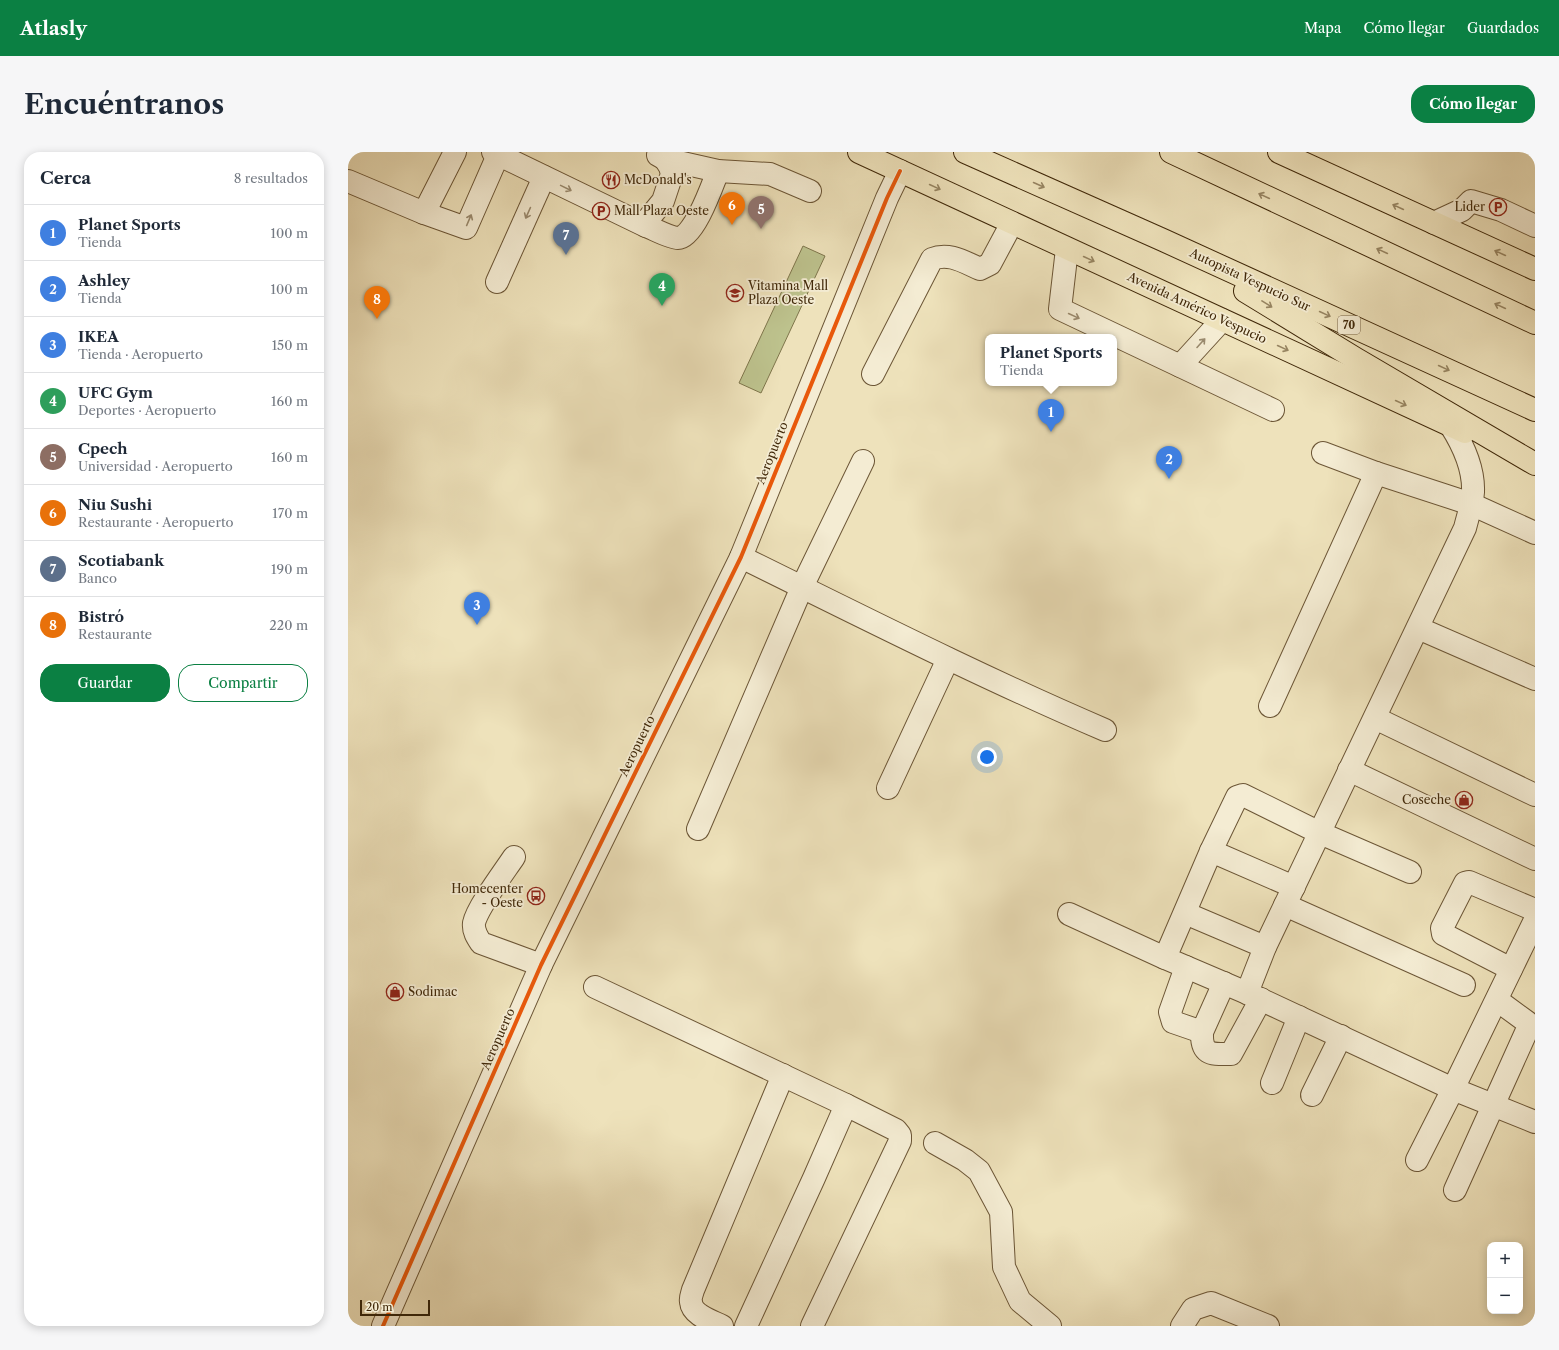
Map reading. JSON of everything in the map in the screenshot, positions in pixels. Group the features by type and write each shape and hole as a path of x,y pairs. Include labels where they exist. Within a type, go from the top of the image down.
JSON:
{"main road":[{"name":"Avenida Américo Vespucio","path":"859,152 1535,464"},
{"name":"Autopista Vespucio Sur","path":"965,152 1535,410"},
{"path":"1171,152 1535,323"},
{"path":"1294,155 1434,223 1535,269"},
{"path":"1162,240 1356,359 1535,464"}],"street":[{"path":"424,213 455,152"},
{"path":"348,181 424,213 466,228 496,154 646,226 676,238 683,237 696,223 718,171"},
{"path":"646,226 663,201 672,174 670,167 659,156"},
{"path":"659,156 718,171 770,174 810,191"},
{"name":"Aeropuerto","path":"382,1326 541,965 741,557 887,198 900,170"},
{"path":"497,282 544,177"},
{"path":"1434,223 1462,210 1471,201 1501,210 1535,226"},
{"path":"874,374 932,259 940,256 949,256 980,269 990,264 1012,223"},
{"path":"1067,249 1060,309 1113,334"},
{"path":"1180,366 1222,320"},
{"path":"1117,336 1273,410"},
{"path":"1224,983 1202,1032 1201,1043 1206,1051 1213,1054 1232,1054 1254,996 1266,946 1465,528 1473,491 1467,456 1460,440 1451,426"},
{"path":"1323,453 1376,473 1471,504 1535,533"},
{"path":"698,829 802,587 863,461"},
{"path":"1270,706 1376,473"},
{"path":"741,557 948,659 1054,709 1105,730"},
{"path":"1418,628 1535,679"},
{"path":"888,788 948,659"},
{"path":"1375,718 1535,795"},
{"path":"1349,770 1535,859"},
{"path":"1165,958 1211,851 1237,797 1243,795 1320,833 1410,872"},
{"path":"1211,851 1290,896 1464,985"},
{"path":"514,857 480,909 474,924 475,936 482,943 541,965"},
{"path":"1511,968 1443,934 1442,928 1465,883 1469,882 1535,910"},
{"path":"1184,912 1266,946"},
{"path":"1069,914 1165,958 1254,996 1453,1089 1535,1122"},
{"path":"1417,1160 1535,920"},
{"path":"1186,967 1170,1012 1173,1022 1202,1032"},
{"path":"595,988 846,1105 896,1130 900,1135 900,1141 812,1326"},
{"path":"1454,1190 1528,1028 1527,1022 1497,1000"},
{"path":"1272,1082 1300,1017"},
{"path":"1312,1094 1341,1036"},
{"path":"722,1326 698,1314 692,1308 691,1301 693,1290 783,1075"},
{"path":"746,1326 846,1105"},
{"path":"935,1143 965,1160 979,1171 1001,1212 1004,1267 1020,1301 1050,1326"},
{"path":"1182,1326 1193,1309 1211,1303 1268,1326"}],"green space":[{"path":"803,246 825,256 761,393 739,383"}],"cycle path":[{"path":"383,1326 541,965 741,557 887,198 900,171"}],"place":[{"name":"McDonald's","path":"611,180"},
{"name":"Lider","path":"1498,207"},
{"name":"Mall Plaza Oeste","path":"601,211"},
{"name":"Niu Sushi","path":"732,225"},
{"name":"Cpech","path":"761,229"},
{"name":"Scotiabank","path":"566,255"},
{"name":"Vitamina Mall Plaza Oeste","path":"735,293"},
{"name":"UFC Gym","path":"662,306"},
{"name":"Bistró","path":"377,319"},
{"name":"Planet Sports","path":"1051,432"},
{"name":"Ashley","path":"1169,479"},
{"name":"IKEA","path":"477,625"},
{"name":"Coseche","path":"1464,800"},
{"name":"Homecenter - Oeste","path":"536,896"},
{"name":"Sodimac","path":"395,992"}]}
